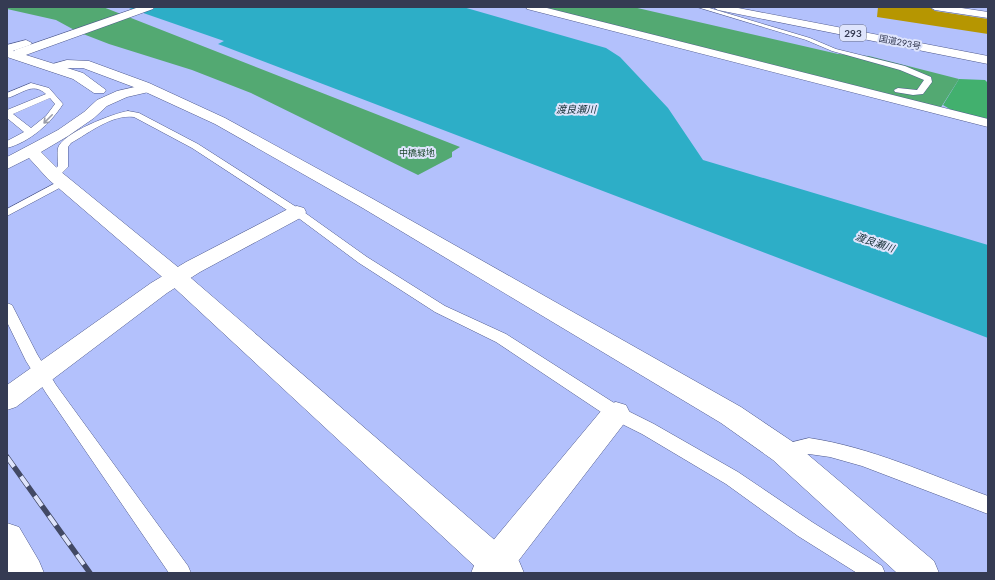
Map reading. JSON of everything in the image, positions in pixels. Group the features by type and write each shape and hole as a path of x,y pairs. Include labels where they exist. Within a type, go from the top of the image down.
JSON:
{"main road":[{"path":"13,53 30,45 149,7"},
{"path":"531,7 988,123"},
{"name":"国道293号","path":"718,7 988,60"},
{"path":"935,7 988,15"},
{"path":"7,49 30,45"},
{"path":"13,53 78,76 99,90"},
{"path":"53,68 67,64 85,64 148,88 220,121 367,203 732,415 784,451 922,573"},
{"path":"7,164 27,141 78,124 102,103 122,94 148,88"},
{"path":"27,141 59,178 176,277 497,570 616,414"},
{"path":"7,399 176,277 296,212"},
{"path":"7,539 27,573"}],"lane":[{"path":"700,7 808,39 834,50 864,59 889,69 916,73 925,77 928,82 920,92 913,93 898,90"},
{"path":"7,96 34,84 52,95 59,104 54,113 27,141 7,145"},
{"path":"27,141 12,124 7,113 41,98 52,95"},
{"path":"7,213 59,178 63,167 63,147 68,141 102,122 129,113 136,115 195,146 296,212 363,260 440,309 501,338 616,414 648,429 732,478 805,529 874,573"},
{"path":"7,141 27,141"},
{"path":"7,308 42,374 181,573"},
{"path":"784,451 809,446 830,449 862,458 988,505"}],"green space":[{"name":"中橋緑地","path":"7,7 103,7 460,147 452,152 452,157 418,175 251,93 192,70 109,44 78,32 56,20 7,9"},
{"path":"523,7 633,7 838,54 869,56 959,79 938,112"}],"shaded area":[{"path":"959,79 985,80 988,83 988,119 953,111 943,105"}],"water":[{"name":"渡良瀬川","path":"126,7 463,7 606,48 620,57 668,108 703,160 988,245 988,338 218,44 224,41"}],"building":[{"path":"878,7 929,7 935,11 988,19 988,34 877,17"}],"railway":[{"path":"7,457 90,573"}]}
